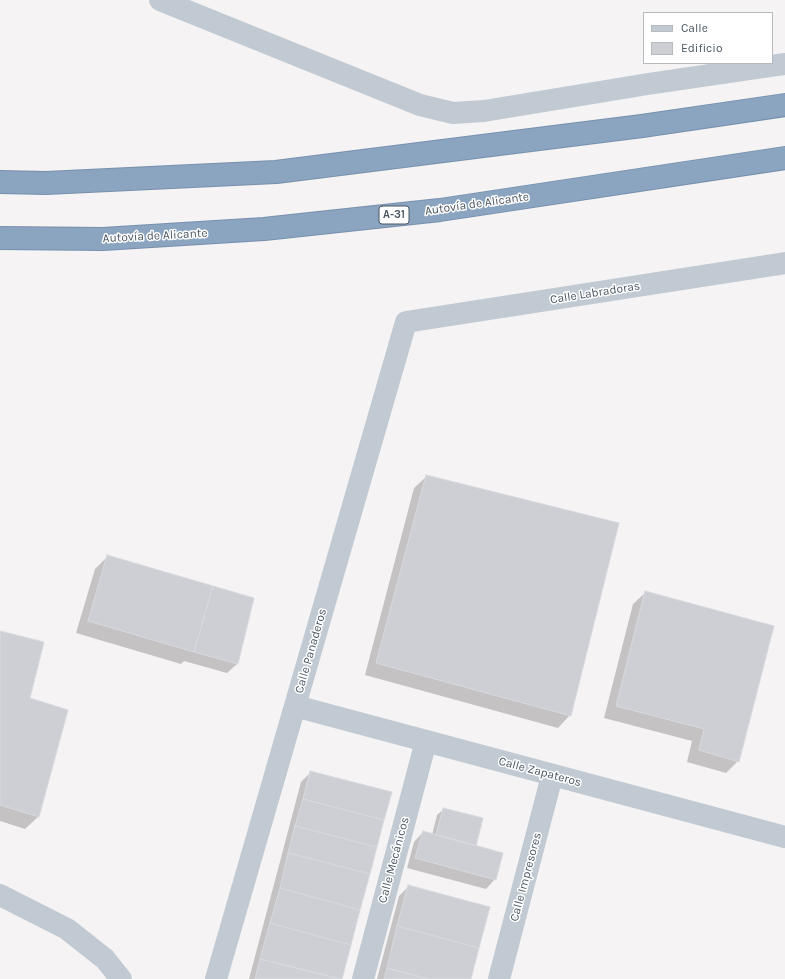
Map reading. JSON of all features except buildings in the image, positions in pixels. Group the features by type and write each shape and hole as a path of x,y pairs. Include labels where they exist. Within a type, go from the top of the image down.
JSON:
{"highway":[{"path":"0,182 46,183 276,172 642,126 785,105"},
{"name":"Autovía de Alicante","path":"0,238 103,239 264,229 440,210 785,158"}],"street":[{"path":"160,0 420,105 453,113 484,111 648,84 785,64"},
{"name":"Calle Labradoras","path":"406,322 785,263"},
{"name":"Calle Panaderos","path":"216,979 406,322"},
{"name":"Calle Zapateros","path":"295,706 552,776 785,837"},
{"name":"Calle Mecánicos","path":"363,979 426,741"},
{"name":"Calle Impresores","path":"499,979 552,776"},
{"path":"0,896 67,929 105,959 121,979"}]}
